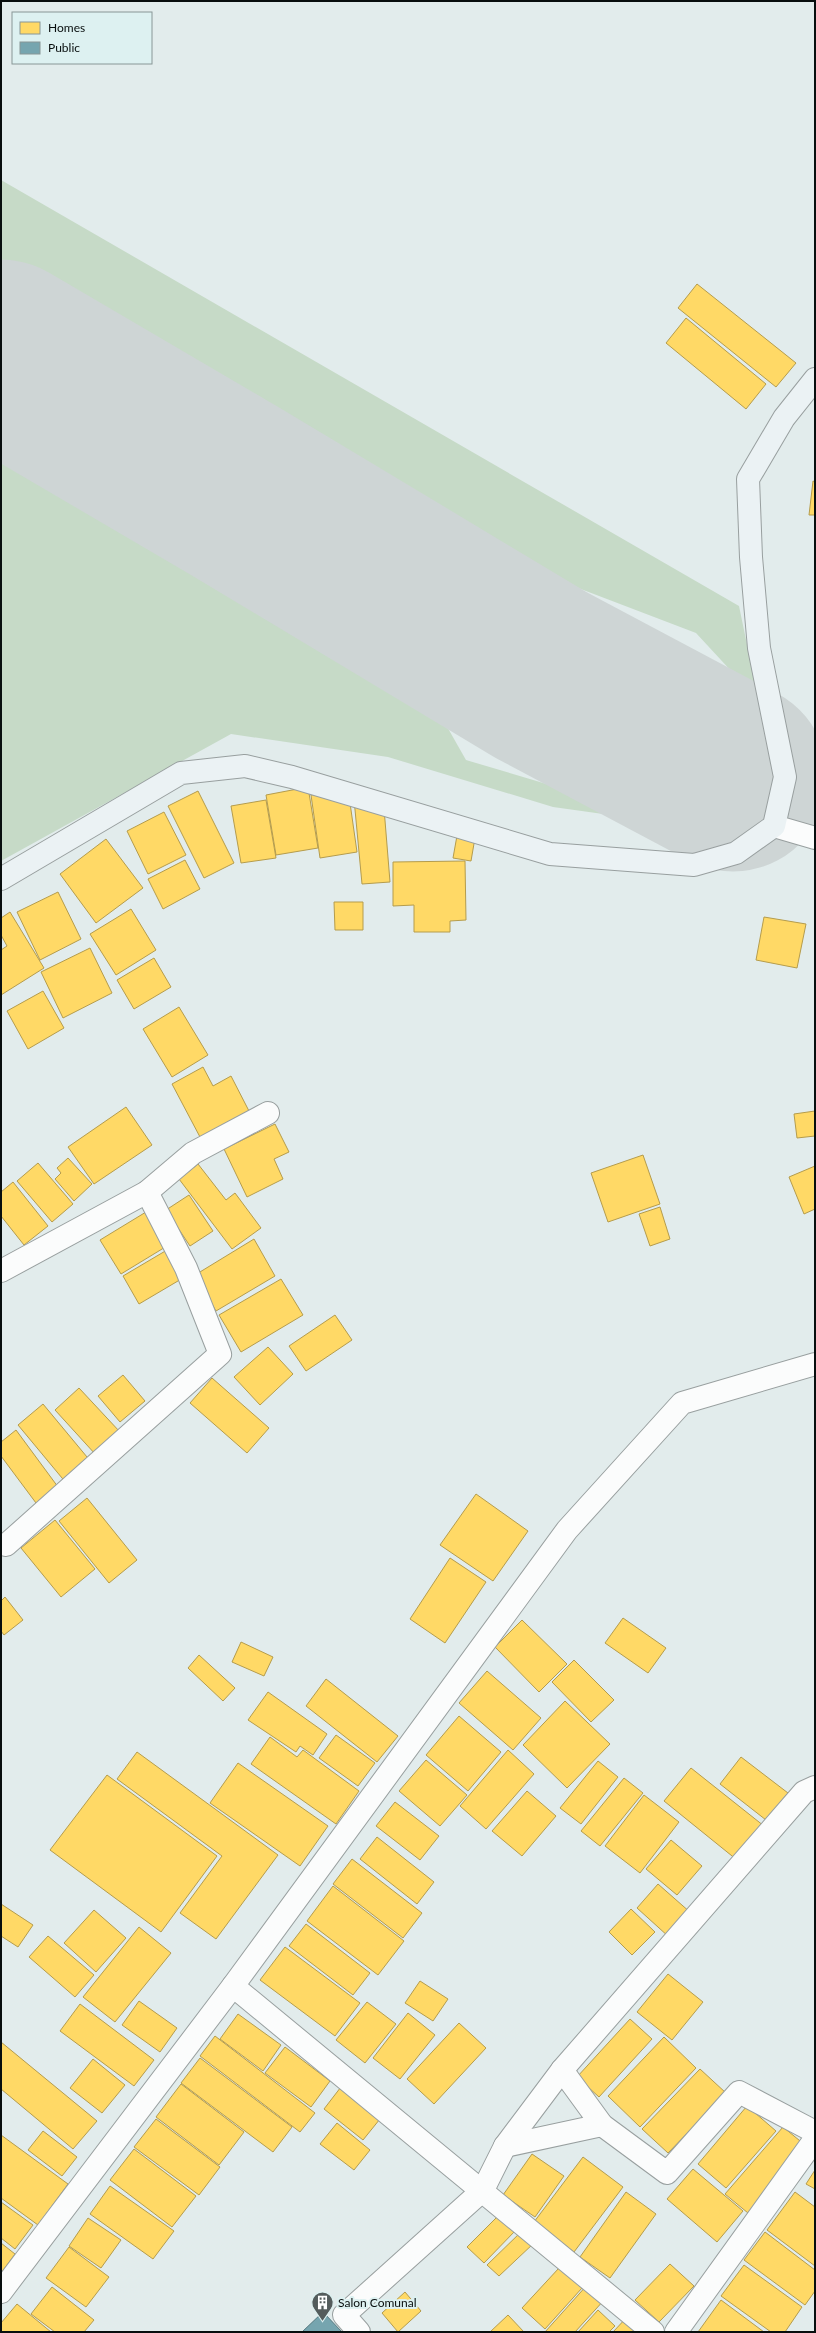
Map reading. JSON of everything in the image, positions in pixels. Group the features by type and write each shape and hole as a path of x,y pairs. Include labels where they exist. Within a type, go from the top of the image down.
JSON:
{"main road":[{"path":"1,879 181,773 245,766 292,777 550,854 694,865 736,853 774,826 785,777 759,648 751,557 748,479 784,418 815,379"}],"street":[{"path":"774,826 815,838"},
{"path":"1,1271 147,1192 193,1153 268,1113"},
{"path":"6,1545 220,1354 186,1268 147,1192"},
{"path":"1,2292 233,1986 567,1530 682,1403 815,1364"},
{"path":"359,2332 344,2316 483,2190 505,2146 562,2070 804,1792 815,1787"},
{"path":"233,1986 483,2190 653,2332"},
{"path":"562,2070 602,2126 667,2173 739,2092 815,2132"},
{"path":"505,2146 602,2126"},
{"path":"676,2332 815,2139"}],"green space":[{"path":"1,180 739,606 771,760 747,794 697,817 639,819 553,807 388,757 231,734 1,861 1,412 400,644 466,760 627,808 719,802 757,768 751,726 733,673 696,633 463,544 441,542 1,289"}],"building: Homes":[{"path":"697,284 796,363 776,387 678,308"},
{"path":"686,318 766,384 746,409 666,343"},
{"path":"813,481 815,482 815,515 809,515"},
{"path":"308,787 318,848 276,855 266,795"},
{"path":"348,789 357,852 320,858 311,795"},
{"path":"198,791 234,863 204,878 168,806"},
{"path":"383,796 390,882 362,884 354,799"},
{"path":"266,800 276,858 241,863 231,806"},
{"path":"164,812 186,855 148,874 127,831"},
{"path":"458,830 476,832 471,861 453,858"},
{"path":"106,839 143,888 96,923 60,874"},
{"path":"185,860 200,889 163,909 148,879"},
{"path":"465,861 466,920 450,921 450,932 414,932 414,905 393,906 393,862"},
{"path":"58,892 81,939 40,960 17,912"},
{"path":"334,902 363,902 363,930 335,930"},
{"path":"131,909 156,950 116,975 90,934"},
{"path":"10,912 44,968 1,995 1,950 7,946 1,935 1,918"},
{"path":"764,917 806,924 797,968 756,960"},
{"path":"90,948 112,993 63,1018 41,972"},
{"path":"154,958 171,987 134,1009 117,980"},
{"path":"43,991 64,1028 28,1049 7,1011"},
{"path":"179,1007 208,1055 172,1077 143,1029"},
{"path":"203,1067 213,1086 231,1076 249,1111 200,1137 172,1084"},
{"path":"126,1107 152,1145 94,1184 68,1147"},
{"path":"815,1111 815,1136 797,1138 794,1114"},
{"path":"275,1124 289,1152 274,1159 283,1179 247,1197 224,1149"},
{"path":"643,1155 660,1204 608,1222 591,1173"},
{"path":"68,1158 92,1184 74,1201 55,1179 61,1173 57,1168"},
{"path":"38,1163 73,1204 52,1222 17,1181"},
{"path":"198,1164 226,1200 235,1193 261,1228 232,1249 179,1179"},
{"path":"815,1166 815,1209 804,1214 789,1177"},
{"path":"13,1182 48,1226 24,1245 1,1216 1,1192"},
{"path":"189,1195 213,1231 190,1246 166,1210"},
{"path":"660,1207 670,1239 650,1246 639,1214"},
{"path":"146,1212 167,1246 121,1274 100,1240"},
{"path":"254,1239 275,1276 216,1311 195,1275"},
{"path":"167,1250 183,1278 139,1304 123,1276"},
{"path":"281,1279 303,1315 241,1352 219,1315"},
{"path":"335,1315 352,1340 306,1371 289,1346"},
{"path":"268,1347 293,1374 260,1405 234,1377"},
{"path":"123,1375 145,1401 120,1422 98,1396"},
{"path":"212,1378 269,1428 247,1453 190,1403"},
{"path":"79,1388 120,1432 96,1455 55,1410"},
{"path":"43,1404 92,1463 67,1484 18,1425"},
{"path":"16,1430 61,1491 39,1507 1,1456 1,1442"},
{"path":"476,1494 528,1531 493,1581 440,1545"},
{"path":"87,1498 137,1560 109,1583 59,1521"},
{"path":"55,1520 95,1569 61,1597 21,1548"},
{"path":"450,1558 486,1582 445,1643 410,1619"},
{"path":"5,1597 23,1620 4,1635 1,1631 1,1601"},
{"path":"623,1618 666,1648 648,1673 605,1643"},
{"path":"522,1620 567,1664 539,1692 495,1647"},
{"path":"241,1642 273,1657 264,1676 232,1662"},
{"path":"199,1655 235,1688 223,1701 188,1668"},
{"path":"574,1660 614,1700 591,1722 552,1682"},
{"path":"487,1671 541,1718 513,1750 459,1703"},
{"path":"326,1679 398,1736 377,1762 306,1706"},
{"path":"268,1692 327,1734 313,1755 300,1746 296,1752 248,1720"},
{"path":"565,1701 610,1744 567,1788 523,1745"},
{"path":"459,1716 501,1752 468,1791 426,1755"},
{"path":"336,1735 375,1763 358,1786 319,1758"},
{"path":"270,1737 297,1757 303,1750 359,1791 336,1824 251,1764"},
{"path":"508,1750 534,1774 486,1829 460,1806"},
{"path":"137,1752 278,1855 216,1939 180,1913 222,1856 117,1779"},
{"path":"741,1757 788,1793 766,1820 720,1784"},
{"path":"426,1760 467,1795 440,1826 399,1791"},
{"path":"598,1761 618,1777 581,1824 560,1808"},
{"path":"238,1763 328,1826 300,1866 210,1803"},
{"path":"691,1768 764,1826 737,1860 664,1801"},
{"path":"107,1775 217,1856 161,1932 50,1850"},
{"path":"624,1778 643,1793 600,1846 581,1831"},
{"path":"527,1791 556,1816 522,1856 492,1831"},
{"path":"644,1795 679,1822 640,1873 605,1846"},
{"path":"395,1802 439,1836 420,1860 376,1826"},
{"path":"377,1837 434,1882 417,1904 360,1859"},
{"path":"671,1840 702,1866 677,1895 646,1869"},
{"path":"352,1859 422,1913 403,1938 333,1884"},
{"path":"658,1884 691,1913 669,1937 637,1908"},
{"path":"333,1886 404,1941 378,1975 307,1921"},
{"path":"1,1904 33,1925 18,1947 1,1936"},
{"path":"631,1909 655,1932 632,1955 609,1932"},
{"path":"94,1910 126,1938 96,1972 64,1943"},
{"path":"306,1924 370,1973 353,1995 289,1946"},
{"path":"139,1927 171,1953 115,2022 83,1997"},
{"path":"48,1936 94,1975 75,1997 29,1957"},
{"path":"285,1947 360,2003 335,2036 260,1980"},
{"path":"668,1974 703,2002 672,2040 637,2012"},
{"path":"420,1981 448,1999 433,2021 405,2003"},
{"path":"139,2001 177,2028 160,2052 122,2025"},
{"path":"367,2002 396,2024 365,2063 336,2040"},
{"path":"80,2004 154,2060 134,2086 60,2031"},
{"path":"408,2013 435,2035 400,2079 373,2058"},
{"path":"238,2014 281,2045 263,2071 220,2039"},
{"path":"630,2019 652,2039 599,2097 577,2077"},
{"path":"459,2023 486,2048 434,2104 407,2079"},
{"path":"215,2036 315,2113 300,2132 200,2056"},
{"path":"664,2037 696,2068 640,2127 608,2096"},
{"path":"1,2042 97,2121 73,2149 1,2089"},
{"path":"285,2047 330,2081 311,2107 265,2073"},
{"path":"200,2058 292,2127 273,2152 181,2083"},
{"path":"93,2059 125,2085 102,2113 70,2088"},
{"path":"700,2069 726,2093 668,2153 642,2129"},
{"path":"344,2083 384,2114 363,2140 324,2109"},
{"path":"181,2084 244,2132 219,2165 156,2117"},
{"path":"747,2106 776,2131 726,2188 698,2164"},
{"path":"156,2119 220,2167 199,2195 134,2147"},
{"path":"337,2123 370,2150 354,2170 320,2144"},
{"path":"783,2127 805,2145 748,2213 725,2194"},
{"path":"43,2131 77,2157 62,2176 28,2150"},
{"path":"1,2135 68,2184 38,2225 1,2198"},
{"path":"134,2149 196,2196 172,2227 110,2180"},
{"path":"532,2154 564,2176 535,2217 503,2195"},
{"path":"583,2157 623,2187 574,2252 534,2222"},
{"path":"693,2169 743,2211 717,2242 667,2199"},
{"path":"815,2170 815,2189 806,2184"},
{"path":"110,2186 174,2231 153,2259 90,2214"},
{"path":"626,2192 656,2214 610,2278 580,2257"},
{"path":"795,2192 815,2207 815,2266 767,2230"},
{"path":"1,2202 33,2225 15,2249 1,2238"},
{"path":"500,2214 516,2230 484,2263 467,2247"},
{"path":"88,2218 121,2240 101,2268 69,2246"},
{"path":"522,2231 534,2243 499,2276 487,2265"},
{"path":"765,2232 815,2270 815,2291 805,2305 744,2260"},
{"path":"1,2243 15,2254 1,2273"},
{"path":"69,2247 109,2277 86,2307 46,2278"},
{"path":"670,2264 694,2286 659,2322 635,2300"},
{"path":"744,2265 802,2307 785,2332 771,2332 721,2296"},
{"path":"559,2268 582,2288 545,2329 522,2308"},
{"path":"588,2284 605,2299 575,2332 545,2332"},
{"path":"52,2287 94,2320 84,2332 55,2332 31,2314"},
{"path":"405,2292 421,2311 398,2332 382,2313"},
{"path":"721,2300 764,2332 698,2332"},
{"path":"17,2304 51,2332 1,2332 1,2323"},
{"path":"598,2310 615,2326 609,2332 578,2332"},
{"path":"508,2315 524,2332 490,2332"},
{"path":"628,2316 645,2332 613,2332"}],"building: Public":[{"name":"Salon Comunal","path":"323,2312 342,2332 302,2332"}],"runway":[{"path":"1,354 238,493 541,675 733,777"}],"place":[{"name":"Salon Comunal","path":"323,2322"}]}
